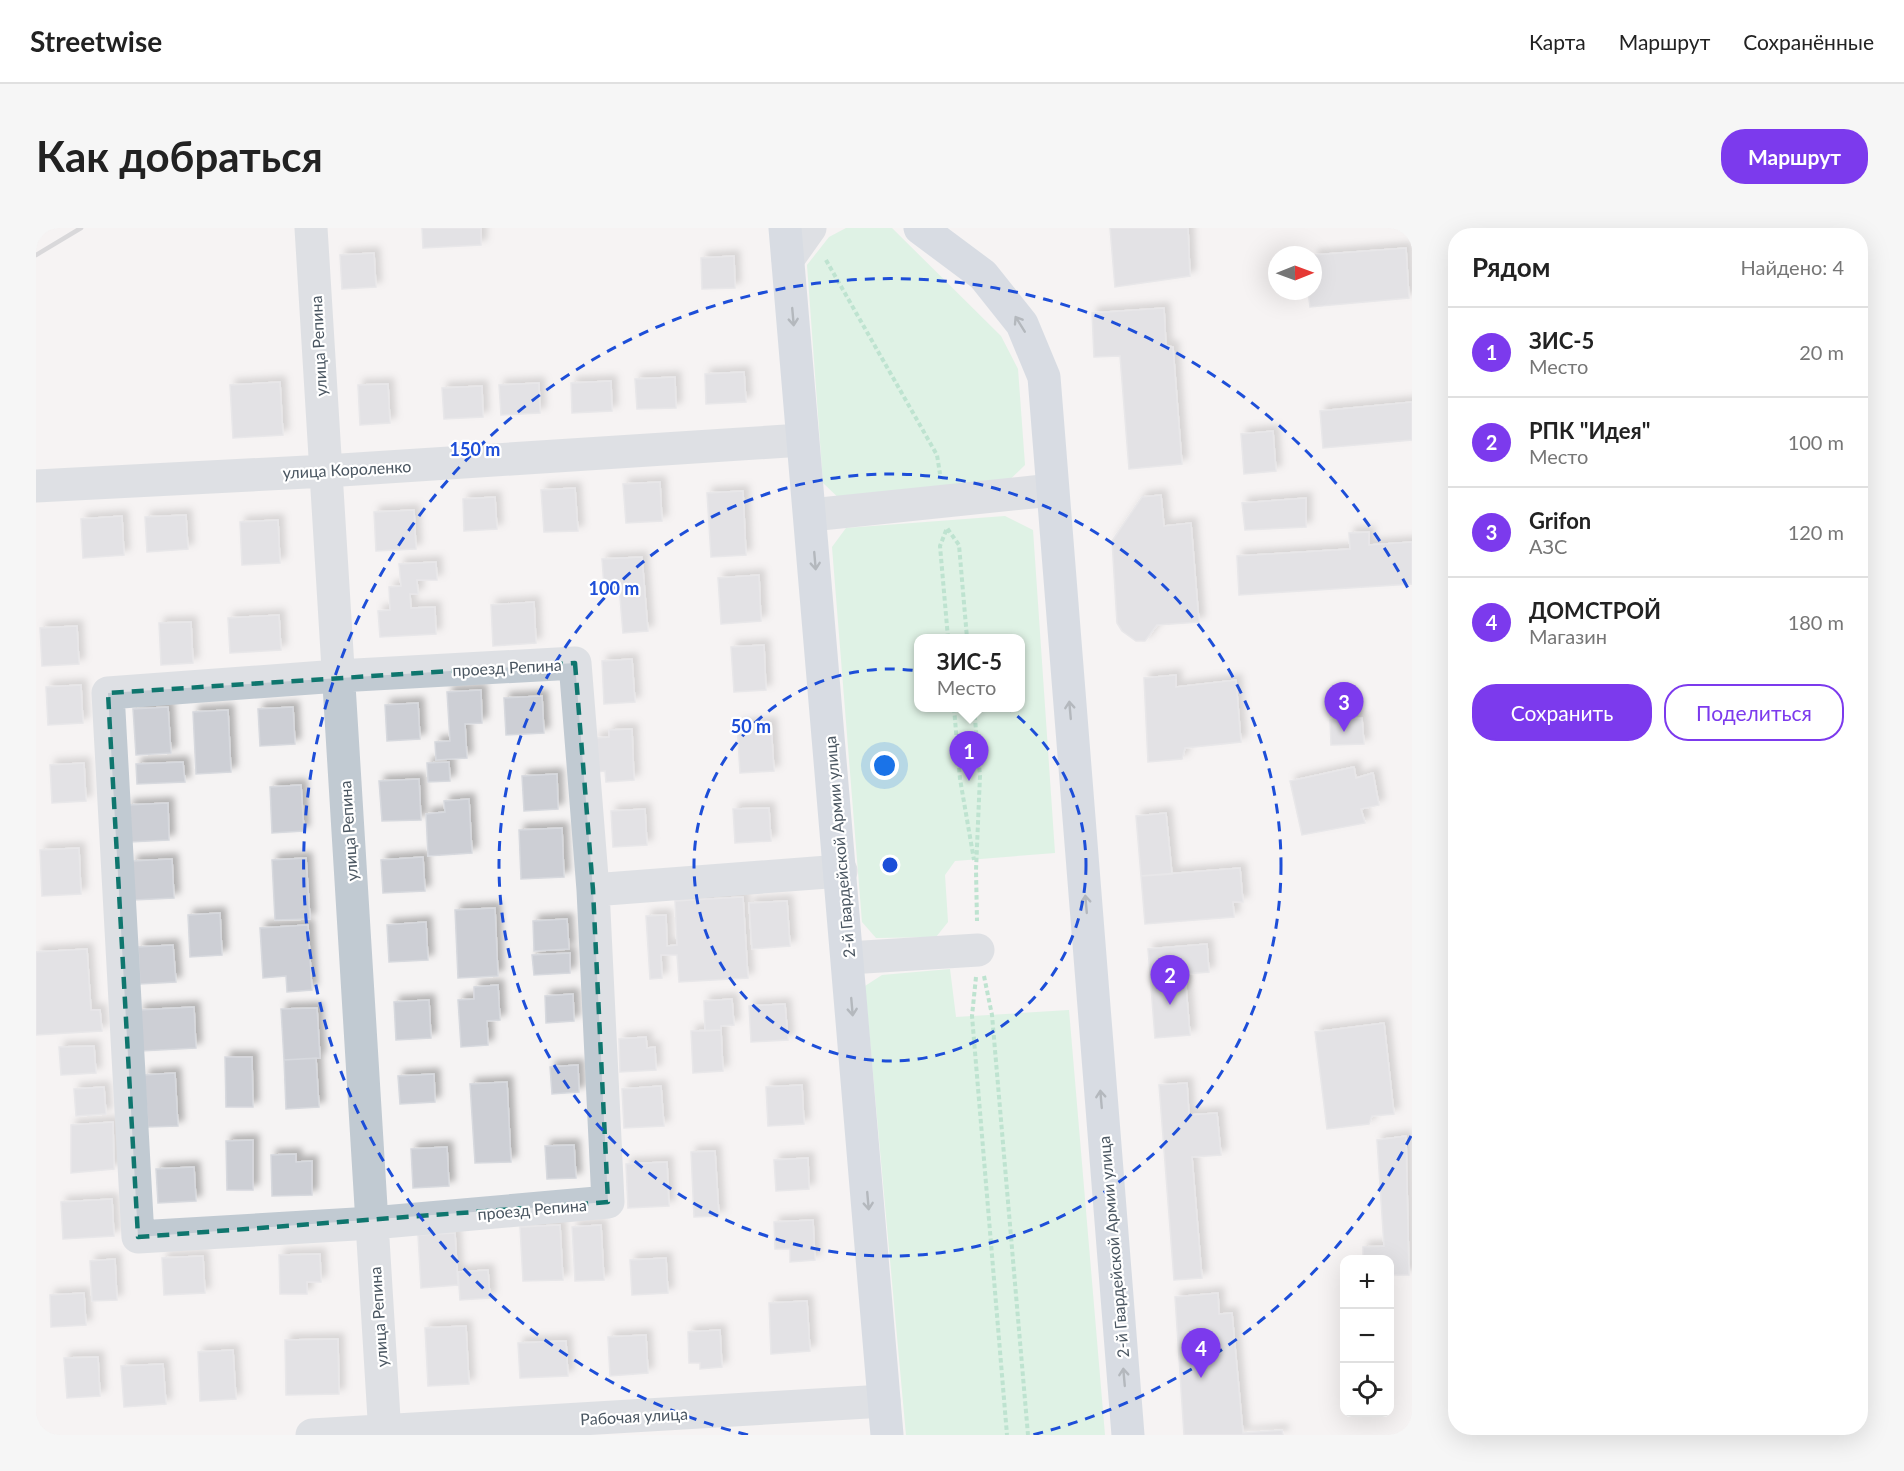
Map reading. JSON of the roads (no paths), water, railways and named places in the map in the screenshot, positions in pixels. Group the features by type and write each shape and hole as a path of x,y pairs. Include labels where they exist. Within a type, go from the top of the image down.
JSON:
{"main road":[{"name":"2-й Гвардейской Армии улица","path":"920,228 983,275 1022,324 1044,377 1128,1435"},
{"name":"2-й Гвардейской Армии улица","path":"787,243 887,1435"}],"street":[{"name":"улица Репина","path":"311,228 385,1433"},
{"path":"787,243 810,228"},
{"name":"улица Короленко","path":"36,486 326,471 802,440"},
{"path":"811,515 945,515 1052,490"},
{"name":"проезд Репина","path":"576,663 593,890 608,1202 372,1223 138,1237 108,693 338,676 576,663"},
{"path":"593,890 841,871"},
{"path":"848,958 978,950"},
{"name":"Рабочая улица","path":"312,1435 385,1433 884,1401"}],"railway":[{"path":"36,255 81,228"}],"place":[{"name":"Grifon","path":"1344,732"},
{"name":"ЗИС-5","path":"969,781"},
{"name":"РПК \"Идея\"","path":"1170,1005"},
{"name":"ДОМСТРОЙ","path":"1201,1378"}]}
